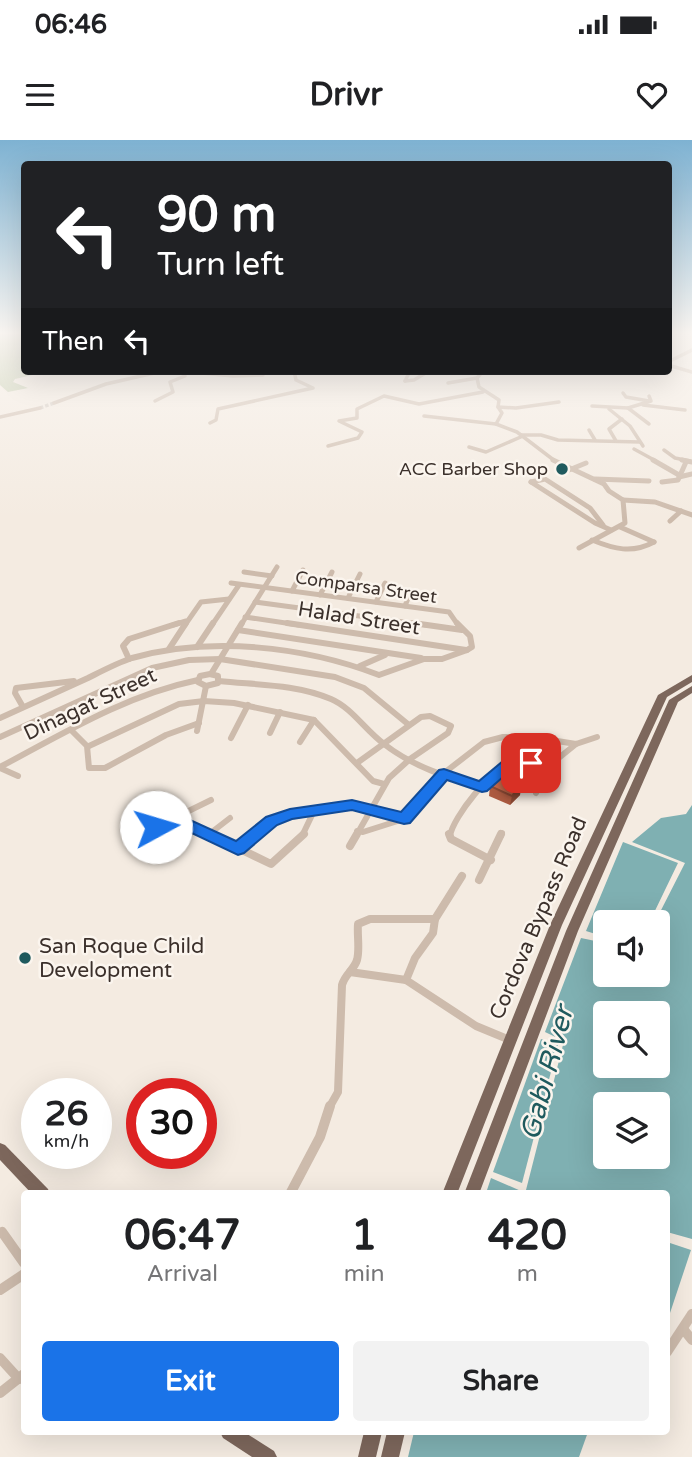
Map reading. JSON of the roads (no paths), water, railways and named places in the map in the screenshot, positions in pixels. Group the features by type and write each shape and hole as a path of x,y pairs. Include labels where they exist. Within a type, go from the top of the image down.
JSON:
{"main road":[{"name":"Cordova Bypass Road","path":"451,1190 556,925 663,695 692,678"},
{"name":"Cordova Bypass Road","path":"473,1190 572,931 596,876 674,700 692,689"},
{"path":"581,871 596,876"},
{"path":"0,1150 39,1190"},
{"path":"234,1435 268,1457"},
{"path":"367,1457 372,1435"},
{"path":"390,1457 395,1435"}],"street":[{"path":"54,403 75,395"},
{"path":"155,401 166,395"},
{"path":"210,424 216,420 216,411 221,408 279,395"},
{"path":"328,446 358,438 362,432 339,421 356,419 359,412 357,408 380,397 387,396 419,404 465,395"},
{"path":"492,395 498,398 498,407 502,413 496,424"},
{"path":"625,395 685,410"},
{"path":"544,403 556,396"},
{"path":"498,407 516,408 559,402"},
{"path":"592,406 628,408 647,402"},
{"path":"647,402 656,414"},
{"path":"0,417 40,408"},
{"path":"469,447 486,452 522,436 541,435 558,440 642,444 622,419 608,408"},
{"path":"628,408 649,424"},
{"path":"424,416 496,424 522,436 569,470 605,485 622,500 655,502 692,515"},
{"path":"616,441 609,429 622,419"},
{"path":"589,430 595,440"},
{"path":"634,449 679,476 692,474"},
{"path":"662,482 676,481 689,462 664,450"},
{"path":"569,470 586,463"},
{"path":"603,526 590,508 545,479 531,481 562,503 603,526 611,530"},
{"path":"591,479 649,481"},
{"path":"579,548 625,523 622,500"},
{"path":"670,521 681,511"},
{"path":"592,540 619,551 636,551 654,542 620,527"},
{"path":"219,681 218,676 211,674 277,567"},
{"path":"292,591 303,570"},
{"path":"244,572 272,576"},
{"path":"320,594 332,572"},
{"path":"348,598 360,574"},
{"name":"Comparsa Street","path":"231,583 449,612 461,630"},
{"path":"376,602 385,583"},
{"path":"197,647 239,585"},
{"path":"405,606 411,593"},
{"path":"169,649 201,602 229,599"},
{"path":"238,630 424,659 442,659 467,650 472,642 470,636 461,630 255,603"},
{"name":"Halad Street","path":"245,617 467,650"},
{"path":"130,659 123,646 129,639 186,621"},
{"path":"0,718 130,659 169,649 227,646 272,650 360,666 382,675 424,659"},
{"path":"360,666 387,654"},
{"path":"0,737 152,668 189,660 220,659 335,677 364,688 409,725"},
{"name":"Dinagat Street","path":"0,768 139,697 211,674"},
{"path":"23,707 15,693 16,688 80,680"},
{"path":"198,680 206,686"},
{"path":"206,686 219,681 308,693 330,699 345,707 383,743 410,759 482,787"},
{"path":"71,730 89,746 89,768 105,768 166,734 198,727 206,686"},
{"path":"89,746 179,704 204,701 248,705 314,720 373,781 384,784"},
{"path":"231,738 248,705"},
{"path":"270,733 280,712"},
{"path":"350,846 384,784 410,759 448,733 451,726 430,716 409,725 357,763"},
{"path":"300,743 314,720"},
{"path":"357,831 363,832 404,819 444,774 484,742 503,737 532,737 576,744"},
{"path":"536,793 550,765 576,744 597,737"},
{"path":"491,860 455,843 449,834 461,811 482,787 514,762 550,765"},
{"path":"0,768 18,776"},
{"path":"156,827 211,800"},
{"path":"238,849 272,821 290,814 313,813 352,805 404,819"},
{"path":"175,818 271,864 305,833 313,813"},
{"path":"208,835 230,818"},
{"path":"480,880 502,833"},
{"path":"406,980 415,958 433,933 435,919 463,876"},
{"path":"292,1190 320,1137 327,1112 338,1092 341,1059 339,1009 345,975 350,972 360,953 357,928 361,922 370,919 435,919"},
{"path":"350,972 406,980 476,1026 510,1040"},
{"path":"0,1233 2,1232 21,1266"},
{"path":"0,1290 21,1272"},
{"path":"670,1345 684,1330 692,1314"},
{"path":"684,1330 692,1340"},
{"path":"0,1357 21,1376"},
{"path":"0,1393 21,1378"}],"water":[{"path":"692,805 692,1239 670,1233 670,1190 526,1190 564,1041 545,1032 581,938 593,940 593,987 670,987 670,910 661,910 685,863 632,842 661,818 686,814"},
{"path":"623,842 678,863 655,910 595,910"},
{"path":"593,914 593,933 586,931"},
{"name":"Gabi River","path":"541,1039 558,1045 522,1183 493,1172"},
{"path":"491,1178 519,1190 487,1190"},
{"path":"670,1243 691,1250 670,1313"},
{"path":"413,1435 587,1435 579,1457 408,1457"}],"tunnel":[{"path":"40,408 54,403"}],"place":[{"name":"ACC Barber Shop","path":"562,469"},
{"name":"San Roque Child Development","path":"25,958"}]}
